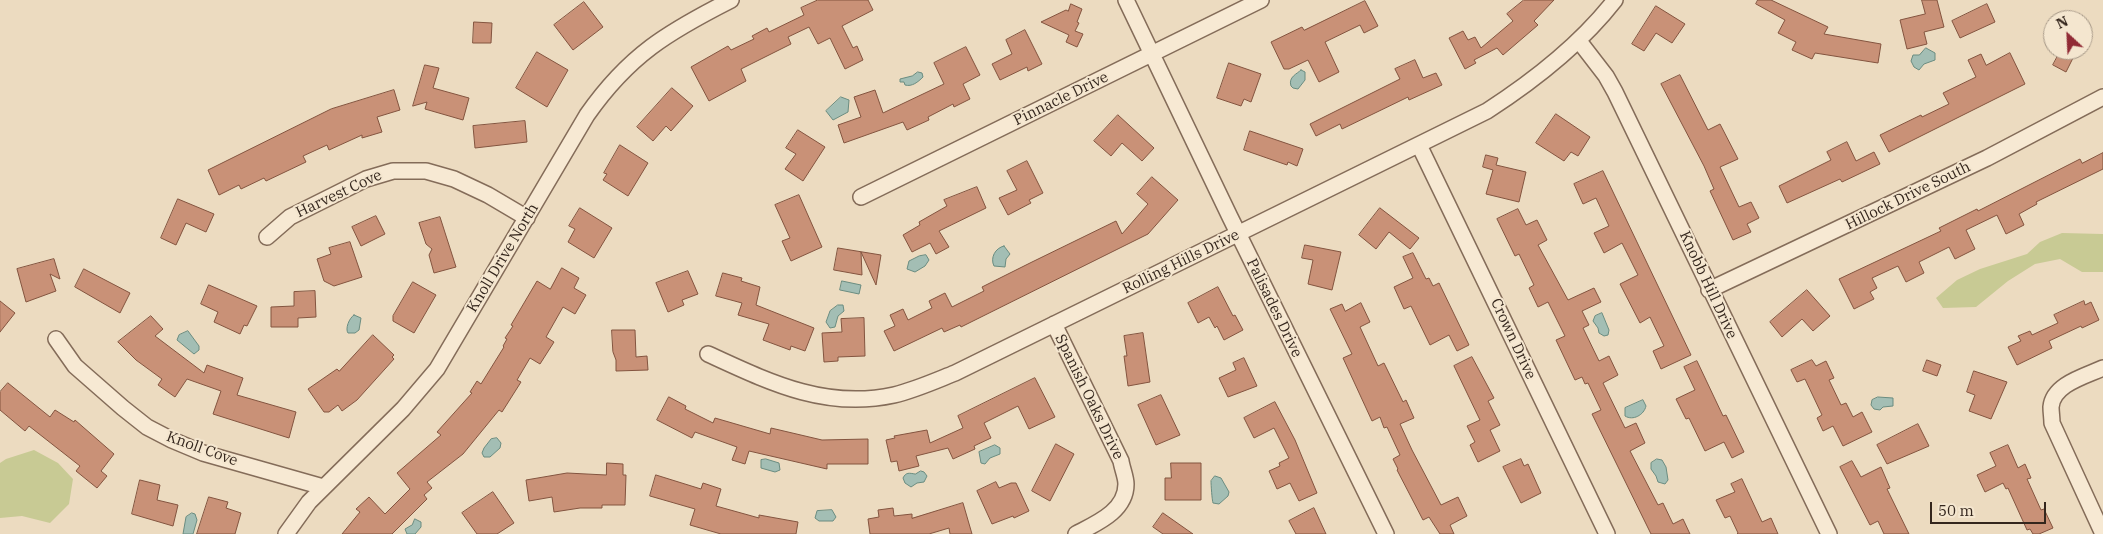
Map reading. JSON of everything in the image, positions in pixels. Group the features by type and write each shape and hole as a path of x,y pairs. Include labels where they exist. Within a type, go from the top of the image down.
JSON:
{"street":[{"name":"Knoll Drive North","path":"286,534 309,502 403,409 437,369 587,115 603,93 620,73 646,50 711,5 731,0"},
{"name":"Palisades Drive","path":"1126,0 1238,234 1386,534"},
{"name":"Pinnacle Drive","path":"861,197 1261,0"},
{"name":"Rolling Hills Drive","path":"708,354 792,390 824,397 866,399 913,390 955,373 1487,111 1511,96 1579,41 1596,25 1616,0"},
{"name":"Knobb Hill Drive","path":"1579,41 1592,55 1610,84 1829,534"},
{"name":"Hillock Drive South","path":"1709,290 1987,158 2103,97"},
{"name":"Crown Drive","path":"1418,145 1456,218 1607,534"},
{"name":"Harvest Cove","path":"268,237 290,217 366,179 392,171 426,171 454,179 488,195 527,218"},
{"name":"Spanish Oaks Drive","path":"1054,324 1120,461 1126,484 1123,500 1118,509 1076,534"},
{"name":"Knoll Cove","path":"56,339 75,366 88,378 147,426 172,440 204,453 323,488"},
{"path":"2103,368 2063,386 2056,394 2051,405 2052,423 2103,534"}],"green space":[{"path":"2062,233 2103,234 2103,272 2082,272 2060,259 2035,264 2008,281 1976,307 1943,308 1936,298 1957,280 1980,269 2027,254 2040,242"},
{"path":"34,450 58,463 73,479 69,504 50,523 22,516 0,518 0,463 6,459"}],"shaded area":[{"path":"1926,48 1935,53 1935,60 1924,64 1919,70 1914,67 1911,61 1913,55 1919,55"},
{"path":"1301,70 1305,72 1305,80 1298,89 1293,88 1290,83 1291,80"},
{"path":"918,72 922,73 923,77 915,84 905,85 904,82 900,82 900,79 912,76"},
{"path":"841,97 849,100 848,112 833,120 826,111"},
{"path":"1004,246 1010,254 1006,259 1005,267 994,266 994,254"},
{"path":"926,255 929,260 925,266 915,272 907,269 909,261"},
{"path":"842,281 861,285 859,294 840,290"},
{"path":"838,305 843,305 844,311 838,316 835,327 830,328 826,322 830,311"},
{"path":"1602,313 1609,330 1608,335 1604,336 1599,333 1593,321 1595,316"},
{"path":"354,315 361,318 359,330 355,333 348,333 348,324"},
{"path":"188,331 199,346 199,350 194,354 177,340 179,335"},
{"path":"1878,397 1893,398 1893,406 1883,407 1880,410 1874,409 1871,405 1872,400"},
{"path":"1643,400 1646,406 1641,414 1631,418 1625,416 1625,408"},
{"path":"497,438 501,443 500,448 490,457 484,457 482,453 484,448 491,439"},
{"path":"995,445 1000,448 1000,454 990,458 985,464 981,463 979,452"},
{"path":"766,459 779,463 780,470 775,472 761,468 761,460"},
{"path":"1657,459 1662,460 1666,467 1668,480 1665,484 1658,482 1651,469 1651,463"},
{"path":"921,471 927,476 924,482 917,483 911,487 905,483 903,478 905,475"},
{"path":"1215,476 1221,478 1229,492 1228,496 1219,504 1213,503 1212,499 1211,481"},
{"path":"832,510 836,517 833,521 819,521 815,518 817,511"},
{"path":"192,513 195,514 197,520 193,534 183,534 186,517"},
{"path":"415,519 421,522 421,527 415,534 407,534 405,529 412,525"}],"building":[{"path":"818,0 868,0 873,10 842,26 853,48 857,46 863,60 845,69 830,38 818,44 809,27 788,37 791,44 741,69 746,81 709,101 691,67 728,46 731,50 754,39 752,36 767,28 769,32 804,15 801,8"},
{"path":"1524,0 1554,0 1534,21 1538,25 1503,55 1497,48 1474,60 1476,63 1465,69 1449,38 1463,31 1468,40 1475,37 1481,48 1513,21 1507,14"},
{"path":"1758,0 1771,0 1828,27 1824,34 1881,44 1878,63 1815,53 1812,59 1792,50 1796,42 1778,33 1785,20 1756,4"},
{"path":"1922,0 1937,0 1944,27 1924,32 1927,44 1907,49 1900,20 1925,14"},
{"path":"1365,1 1378,26 1364,33 1360,25 1325,42 1339,72 1319,82 1308,60 1289,69 1284,69 1271,42 1302,27 1304,30"},
{"path":"584,2 603,27 573,50 554,25"},
{"path":"1071,4 1082,9 1075,31 1083,34 1077,47 1066,42 1069,35 1041,22 1066,10 1068,11"},
{"path":"1987,4 1995,22 1960,38 1952,21"},
{"path":"1656,6 1685,24 1672,43 1656,33 1644,51 1632,44"},
{"path":"474,22 492,23 491,43 473,43"},
{"path":"1025,30 1042,64 1028,71 1027,67 1000,80 992,64 1012,54 1006,40"},
{"path":"966,47 980,75 963,84 970,99 954,107 953,104 928,117 929,120 907,130 903,122 844,143 838,125 861,117 854,97 875,90 883,113 944,84 934,63"},
{"path":"537,52 568,70 547,107 516,88"},
{"path":"2010,53 2025,84 1889,152 1880,135 1949,104 1943,93 1976,77 1968,60 1981,54 1986,65"},
{"path":"1415,60 1423,78 1436,73 1442,85 1409,100 1408,97 1342,129 1340,124 1316,136 1310,124 1400,79 1395,69"},
{"path":"2056,60 2072,60 2066,72 2053,65"},
{"path":"1229,63 1261,74 1251,102 1244,99 1241,106 1217,98"},
{"path":"425,65 439,68 433,88 469,98 463,120 425,109 427,102 413,106"},
{"path":"1680,75 1708,130 1720,124 1738,159 1720,167 1739,207 1751,202 1759,218 1747,224 1751,232 1733,240 1710,191 1714,189 1704,166 1661,84"},
{"path":"672,88 693,106 671,131 666,126 653,141 637,127"},
{"path":"394,90 400,110 377,117 382,132 362,138 362,135 329,150 327,145 303,156 306,162 266,181 264,178 241,189 239,185 219,195 208,170 331,109"},
{"path":"1556,114 1590,137 1578,156 1571,152 1564,161 1536,143"},
{"path":"1118,115 1154,148 1142,161 1122,143 1111,156 1094,141"},
{"path":"525,121 527,142 475,148 473,126"},
{"path":"798,130 825,147 803,181 785,169 796,154 786,148"},
{"path":"1250,131 1303,149 1297,166 1288,162 1287,165 1244,150"},
{"path":"1847,142 1856,161 1874,152 1880,164 1842,182 1840,179 1787,203 1779,186 1831,160 1827,152"},
{"path":"620,145 648,163 628,196 603,180 607,174 604,173"},
{"path":"2103,153 2103,169 2036,202 2037,204 2019,214 2024,225 2006,234 1997,215 1966,230 1975,249 1955,259 1949,247 1919,262 1924,273 1906,282 1898,266 1872,278 1877,288 1870,292 1874,299 1854,309 1839,279 1941,231 1939,228 1977,209 1978,211 2080,159 2082,163"},
{"path":"1486,155 1498,158 1496,165 1526,172 1519,202 1486,194 1493,170 1483,167"},
{"path":"1027,161 1043,193 1029,200 1031,203 1008,215 999,198 1017,190 1007,171"},
{"path":"1603,171 1691,355 1661,369 1653,351 1664,346 1650,317 1640,323 1620,284 1638,275 1622,243 1604,253 1594,233 1609,226 1596,198 1583,204 1574,184"},
{"path":"1152,177 1178,200 1148,234 961,327 960,325 944,332 942,328 894,351 884,331 895,326 890,315 903,309 908,320 932,308 929,301 945,293 952,307 984,291 982,287 1116,221 1122,234 1148,204 1137,194"},
{"path":"977,187 986,208 939,231 949,247 936,254 930,243 912,252 903,235 920,225 919,222 947,206 944,200"},
{"path":"799,195 822,247 791,261 782,241 790,238 775,205"},
{"path":"178,199 214,214 206,232 186,223 176,245 161,238"},
{"path":"580,208 612,228 594,258 568,242 575,229 569,226"},
{"path":"1380,208 1419,238 1410,249 1389,232 1376,249 1359,235"},
{"path":"1518,209 1526,225 1537,220 1547,240 1538,245 1568,300 1594,288 1601,302 1582,311 1589,325 1583,328 1599,361 1609,356 1618,375 1603,383 1625,428 1636,423 1645,443 1630,451 1658,505 1663,503 1673,524 1683,519 1690,534 1651,534 1592,414 1601,410 1588,383 1585,384 1582,377 1575,380 1556,340 1565,336 1548,302 1538,307 1529,288 1534,285 1519,254 1515,256 1497,219"},
{"path":"376,216 385,234 361,246 352,227"},
{"path":"440,217 456,267 434,273 429,255 432,249 426,244 419,223"},
{"path":"350,242 362,277 334,286 324,281 317,259 331,254 329,248"},
{"path":"1305,245 1341,252 1332,290 1308,284 1313,260 1302,258"},
{"path":"838,248 881,255 876,285 861,252 862,275 834,270"},
{"path":"1413,253 1426,279 1429,278 1433,286 1439,283 1469,345 1457,351 1449,335 1430,345 1411,306 1404,309 1394,287 1413,278 1403,257"},
{"path":"54,259 60,279 50,274 56,291 26,302 17,269"},
{"path":"562,268 579,278 574,288 586,295 575,314 563,307 546,337 554,342 540,364 530,358 517,380 521,382 502,412 499,410 463,454 427,482 432,488 424,495 427,499 392,534 342,534 360,512 356,509 369,497 385,514 410,489 397,473 441,435 437,432 472,393 470,392 477,381 481,384 504,347 507,339 505,338 513,326 511,325 537,281 550,289"},
{"path":"84,269 130,293 120,313 75,287"},
{"path":"688,271 698,294 682,300 684,305 668,312 656,283"},
{"path":"723,273 742,278 741,281 760,287 756,305 814,328 805,351 791,346 790,350 763,340 769,324 738,315 742,303 716,296"},
{"path":"413,282 436,295 414,333 393,321 393,316"},
{"path":"209,285 257,306 247,326 244,325 240,334 214,322 218,312 201,304"},
{"path":"1218,287 1233,316 1235,315 1243,330 1224,340 1217,326 1215,328 1209,317 1198,323 1188,303"},
{"path":"1807,290 1830,316 1813,331 1802,319 1782,337 1770,322"},
{"path":"315,291 316,317 298,318 298,327 271,327 271,307 294,306 294,292"},
{"path":"0,301 15,313 0,332"},
{"path":"2084,301 2085,305 2091,302 2099,320 2049,341 2052,348 2017,365 2008,347 2021,341 2018,336 2030,331 2032,335 2058,323 2054,315"},
{"path":"1361,303 1370,322 1360,327 1378,366 1384,363 1403,402 1406,400 1414,418 1400,424 1412,450 1441,505 1458,497 1467,516 1450,525 1454,534 1440,534 1429,517 1423,520 1397,470 1393,459 1400,455 1387,427 1384,428 1380,417 1372,421 1343,358 1352,354 1330,309 1342,304 1345,311"},
{"path":"151,316 163,329 155,336 204,373 207,365 243,378 237,395 296,412 289,438 213,414 221,391 187,379 175,397 158,385 162,379 136,360 118,342"},
{"path":"864,318 865,356 838,357 838,361 824,362 822,333 842,332 841,319"},
{"path":"612,330 635,330 636,357 647,356 648,370 616,371"},
{"path":"1143,333 1150,382 1128,386 1124,356 1127,356 1124,336"},
{"path":"373,335 394,355 392,357 394,359 357,400 342,411 338,405 329,412 324,412 308,389 337,369 339,371"},
{"path":"1472,357 1494,398 1488,401 1500,425 1490,430 1500,451 1478,462 1470,445 1475,442 1467,426 1480,420 1454,366"},
{"path":"1244,358 1257,386 1228,397 1219,378 1236,370 1233,363"},
{"path":"1812,360 1816,366 1826,361 1834,378 1829,380 1841,405 1846,403 1853,417 1862,412 1872,432 1843,446 1833,426 1823,431 1817,418 1822,415 1805,379 1797,382 1791,370"},
{"path":"1927,360 1941,365 1937,376 1923,371"},
{"path":"1697,361 1723,416 1726,415 1744,452 1732,458 1724,442 1705,451 1689,418 1686,419 1676,399 1695,390 1684,367"},
{"path":"1974,371 2007,382 1991,419 1969,411 1975,395 1967,392"},
{"path":"1035,378 1055,417 1029,429 1018,406 984,423 991,438 974,446 975,449 953,459 948,448 916,456 919,466 899,471 897,461 891,462 886,440 895,438 894,436 927,430 930,443 963,428 958,416"},
{"path":"8,383 50,417 55,410 74,422 75,420 114,454 101,471 107,476 97,488 76,471 80,466 29,426 25,431 0,410 0,392"},
{"path":"1161,395 1180,435 1156,445 1138,405"},
{"path":"669,397 686,406 685,409 713,423 715,418 770,434 771,428 822,440 868,439 868,464 827,464 827,469 749,451 745,464 732,460 737,447 695,432 692,438 657,420"},
{"path":"1275,402 1295,440 1317,493 1299,501 1290,483 1277,489 1269,471 1280,466 1279,463 1289,458 1274,428 1254,438 1244,418"},
{"path":"1918,424 1929,446 1887,464 1877,445"},
{"path":"1056,444 1074,454 1050,501 1032,491"},
{"path":"2008,445 2018,468 2025,464 2031,478 2027,479 2041,510 2044,509 2053,528 2039,534 2033,534 2030,529 2027,530 2008,488 2006,489 2003,483 1985,492 1977,475 1996,466 1990,453"},
{"path":"1521,459 1524,466 1528,464 1541,493 1521,503 1503,467"},
{"path":"1852,461 1861,477 1881,467 1890,488 1887,489 1909,534 1884,534 1878,521 1870,525 1840,467"},
{"path":"607,463 623,464 623,475 626,475 625,505 602,505 602,508 580,508 554,512 552,497 529,501 526,480 567,473 606,475"},
{"path":"1171,463 1201,463 1201,500 1165,500 1165,478 1171,478"},
{"path":"656,475 701,489 703,483 721,489 716,506 759,518 759,515 798,522 796,534 721,534 690,525 695,509 650,496"},
{"path":"1742,479 1762,522 1771,518 1778,534 1737,534 1730,516 1725,518 1716,500 1735,492 1731,484"},
{"path":"140,480 160,485 157,500 178,505 173,526 132,514"},
{"path":"996,482 999,488 1016,483 1029,511 1014,518 1013,516 992,524 977,491"},
{"path":"493,492 514,523 497,534 477,534 462,513"},
{"path":"209,497 228,502 226,508 241,513 235,534 197,534"},
{"path":"963,503 972,534 950,534 949,528 929,534 870,534 868,519 879,517 878,510 893,508 894,516 912,514 912,518"},
{"path":"1314,508 1326,534 1296,534 1289,521"},
{"path":"1163,513 1193,534 1163,534 1153,527"}]}
